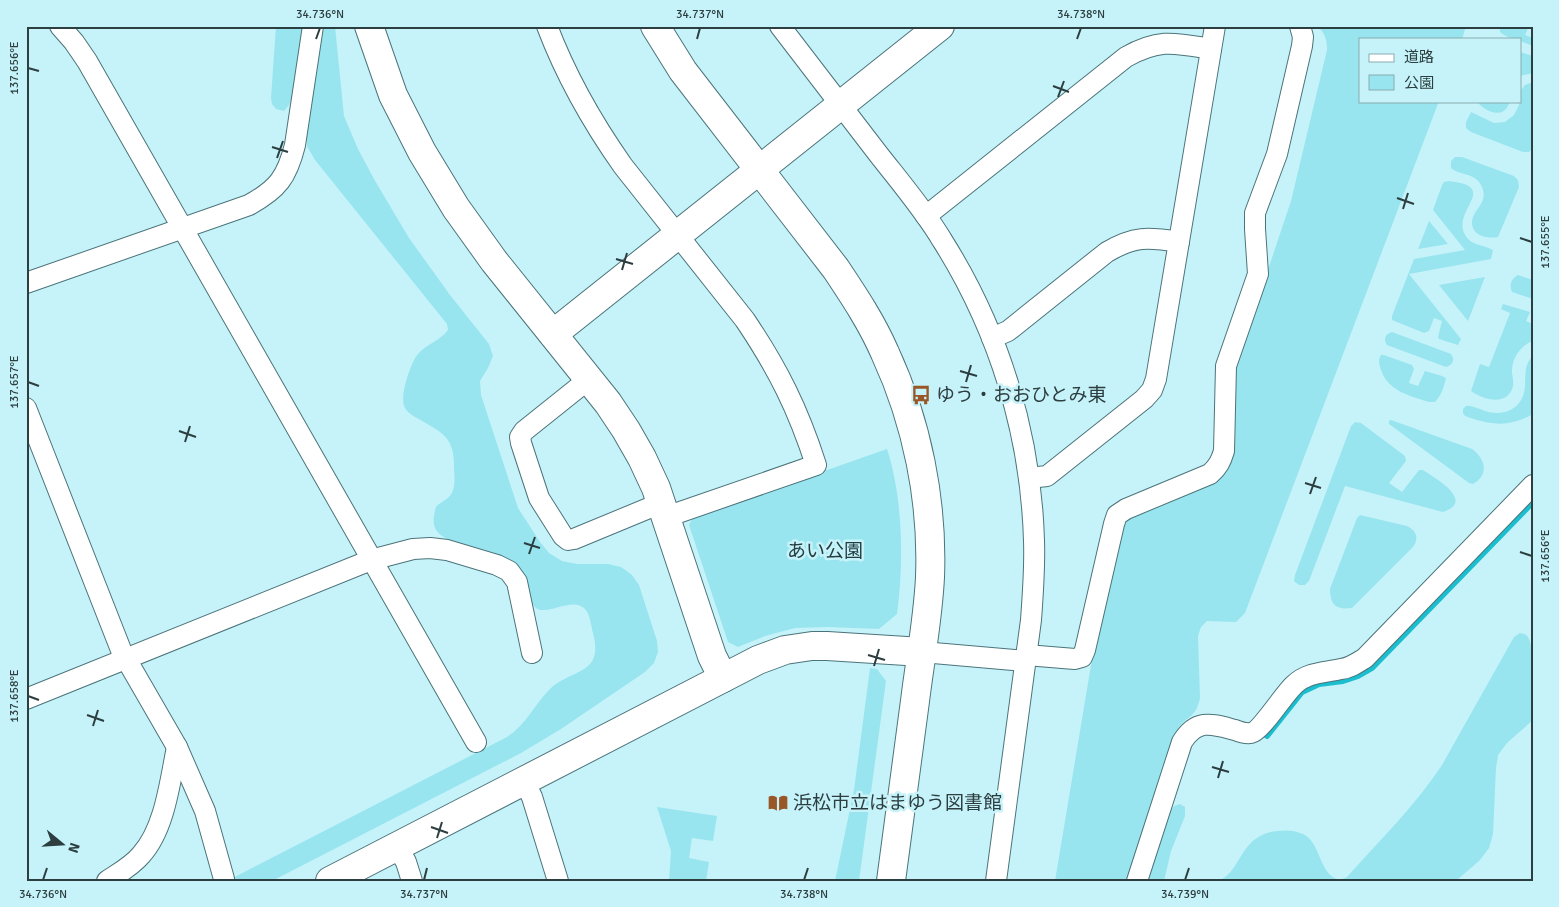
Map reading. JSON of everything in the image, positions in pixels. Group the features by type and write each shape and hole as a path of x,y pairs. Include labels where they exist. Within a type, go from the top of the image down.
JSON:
{"street":[{"path":"60,26 87,61 476,742"},
{"path":"26,283 250,205 266,195 280,182 290,164 295,145 314,26"},
{"path":"369,26 393,95 422,152 456,208 494,261 608,403 642,458 656,488 712,656 723,678"},
{"path":"546,26 573,86 605,140 623,166 745,320 763,347 793,402 816,465 664,510 574,540 568,540 563,536 539,498 520,436 589,379"},
{"path":"655,26 683,72 836,269 854,296 871,324 885,353 909,415 924,478 928,511 930,577 922,652 890,881"},
{"path":"780,26 942,239 980,309 1008,384 1019,422 1029,478 1034,540 1034,581 1031,620 996,881"},
{"path":"553,334 940,26"},
{"path":"1029,478 1046,476 1144,399 1152,390 1156,379 1215,26"},
{"path":"331,881 758,660 785,650 826,646 1026,658 1075,659 1082,657 1117,515 1126,509 1210,474 1222,460 1224,451 1226,366 1258,274 1255,213 1280,141 1302,46 1303,37 1300,26"},
{"path":"926,216 1126,57 1142,48 1159,43 1211,49"},
{"path":"992,338 1008,331 1107,252 1121,244 1137,239 1154,238 1178,242"},
{"path":"26,408 118,641 177,747 204,811 224,879"},
{"path":"1137,881 1182,742 1194,727 1214,724 1245,733 1252,733 1259,728 1295,683 1305,677 1321,672 1340,670 1354,665 1365,658 1533,485"},
{"path":"26,698 372,560 413,549 447,550 497,564 509,571 517,582 532,653"},
{"path":"107,881 140,856 156,833 161,819 177,747"},
{"path":"524,781 532,796 558,881"},
{"path":"397,846 406,862 412,881"}],"green space":[{"path":"276,26 304,26 292,97 284,111 276,109 272,104 271,98"},
{"path":"324,26 335,26 344,116 358,149 409,238 450,295 489,344 493,356 480,381 481,395 518,508 549,553 562,561 577,564 608,564 621,567 632,575 639,585 657,641 658,652 654,663 645,672 561,729 521,753 272,881 227,881 507,737 525,721 550,689 584,669 594,657 593,633 588,613 584,608 572,604 551,609 538,609 532,603 527,580 521,570 511,560 449,540 440,534 435,527 436,507 451,495 454,487 453,455 451,447 444,436 407,411 403,398 407,377 414,360 421,351 448,330 447,324 315,160 307,146 307,130"},
{"path":"1317,26 1466,26 1462,38 1359,38 1359,102 1439,102 1245,613 1236,622 1207,621 1201,627 1198,636 1200,698 1194,712 1179,727 1173,738 1127,881 1055,881 1093,653 1124,520 1215,481 1235,368 1291,201 1327,50 1327,43 1322,31"},
{"path":"1500,26 1529,26 1525,35 1533,38 1533,46 1522,42 1522,38 1512,38 1500,32"},
{"path":"1522,53 1533,56 1533,73 1522,76"},
{"path":"1533,82 1533,148 1529,152 1523,152 1471,132 1466,128 1466,122 1471,112 1494,123 1505,122 1514,115 1519,102 1522,102 1522,89 1525,85"},
{"path":"1477,102 1510,102 1504,111 1499,113 1494,113"},
{"path":"1455,157 1462,157 1514,176 1518,180 1519,187 1498,237 1485,237 1474,230 1472,226 1473,216 1483,200 1483,191 1475,178 1451,168 1451,161"},
{"path":"1444,182 1465,184 1472,189 1473,195 1463,220 1463,229 1468,239 1493,250 1491,259 1409,274 1461,339 1458,345 1439,339 1442,321 1434,318 1429,331 1424,333 1392,320 1414,259 1465,250 1433,210 1442,185"},
{"path":"1429,221 1448,244 1418,249"},
{"path":"1518,275 1533,280 1533,299 1512,292 1511,282"},
{"path":"1485,277 1468,321 1439,285"},
{"path":"1503,304 1530,312 1526,321 1533,324 1533,341 1521,349 1515,357 1512,366 1513,386 1510,393 1506,397 1495,400 1482,397 1471,391 1480,364 1489,367 1510,313 1501,309"},
{"path":"1392,332 1451,354 1453,362 1446,367 1387,345 1385,337"},
{"path":"1381,355 1412,365 1414,369 1409,383 1418,386 1425,371 1446,378 1437,400 1429,402 1407,395 1394,388 1384,377 1381,370 1379,359"},
{"path":"1533,356 1533,414 1515,421 1499,424 1465,416 1463,409 1466,406 1496,413 1506,412 1515,407 1522,397 1527,366"},
{"path":"1391,420 1472,449 1483,462 1482,476 1473,484 1469,483 1389,424"},
{"path":"1355,422 1361,423 1405,456 1406,461 1389,483 1402,492 1419,470 1423,470 1450,490 1455,502 1452,507 1443,512 1345,486 1309,581 1305,585 1299,585 1294,581 1295,575 1351,426"},
{"name":"あい公園","path":"887,449 896,488 901,531 901,574 897,614 879,629 795,628 765,636 738,647 728,642 689,525 693,517"},
{"path":"1360,515 1407,526 1415,532 1416,541 1413,547 1352,608 1342,608 1333,603 1330,589 1357,518"},
{"path":"1520,633 1528,637 1533,655 1533,720 1507,743 1498,755 1493,834 1489,848 1480,860 1456,881 1217,881 1231,871 1247,847 1255,840 1264,834 1284,830 1300,833 1309,838 1328,872 1340,880 1347,877 1409,809 1442,765 1514,637"},
{"path":"870,668 877,669 886,681 859,881 835,881 854,790"},
{"path":"1180,804 1185,807 1185,816 1171,851 1164,881 1147,881 1169,813 1174,806"},
{"path":"657,807 717,816 713,841 692,838 689,858 709,862 706,881 669,881 671,851"}],"waterway":[{"path":"1267,736 1302,692 1319,684 1343,681 1358,676 1372,668 1533,502"}],"place":[{"name":"ゆう・おおひとみ東","path":"921,395"},
{"name":"浜松市立はまゆう図書館","path":"778,803"}]}
